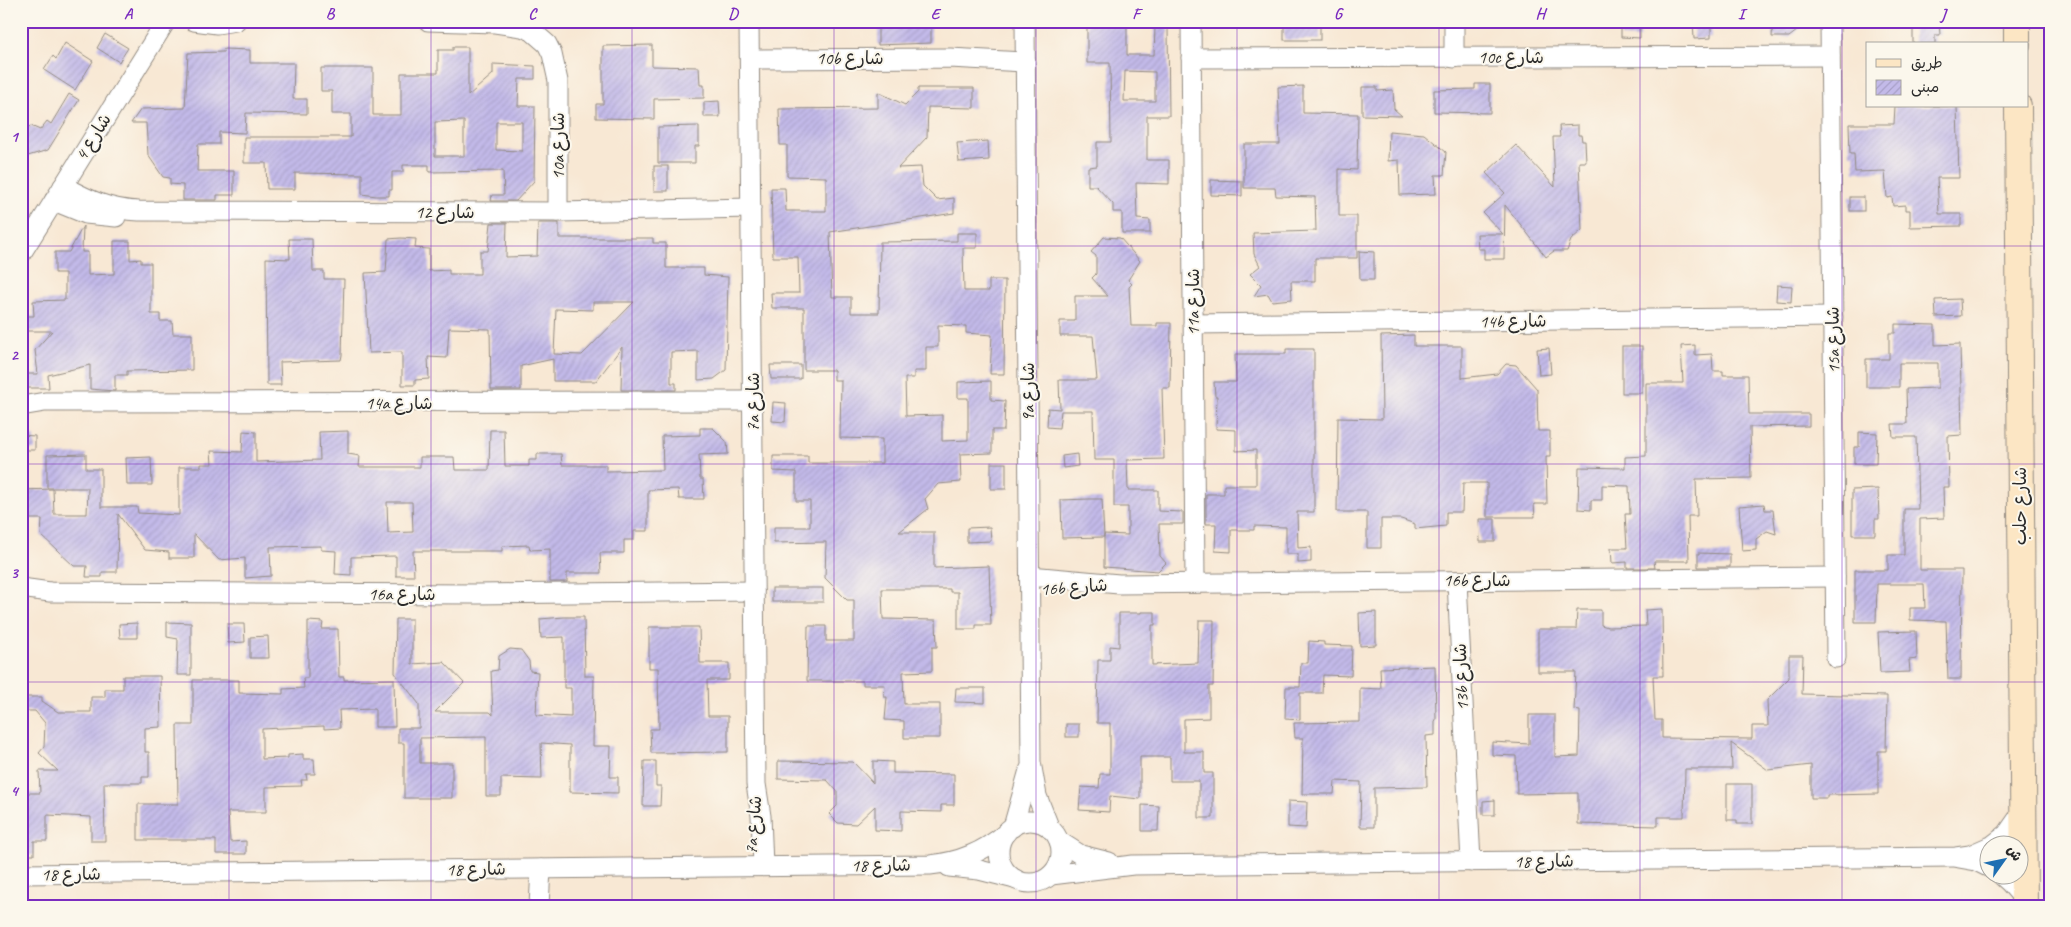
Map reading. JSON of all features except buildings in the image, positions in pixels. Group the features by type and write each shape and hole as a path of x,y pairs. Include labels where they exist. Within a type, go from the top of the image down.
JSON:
{"street":[{"name":"شارع 4","path":"21,254 166,21"},
{"path":"194,21 217,24 236,21"},
{"name":"10a شارع","path":"428,21 498,22 522,27 540,37 552,54 558,81"},
{"name":"10a شارع","path":"539,21 553,32 559,41 562,63 558,81 558,212"},
{"name":"7a شارع","path":"750,21 756,866"},
{"name":"9a شارع","path":"1025,21 1031,762 1037,796 1055,835"},
{"name":"11a شارع","path":"1191,21 1195,583"},
{"path":"1454,21 1454,58"},
{"name":"15a شارع","path":"1830,21 1836,658"},
{"path":"2017,21 2017,42"},
{"name":"10b شارع","path":"750,59 1026,56"},
{"name":"10c شارع","path":"1191,58 1830,56"},
{"name":"شارع حلب","path":"2018,108 2024,902"},
{"name":"شارع 12","path":"59,194 100,205 139,212 558,212 751,208"},
{"name":"14b شارع","path":"1193,324 1833,317"},
{"name":"14a شارع","path":"21,399 45,402 752,401"},
{"name":"14a شارع","path":"21,406 45,402"},
{"name":"16b شارع","path":"1030,583 1086,588 1118,584 1835,577"},
{"name":"13b شارع","path":"1458,580 1465,774 1463,862"},
{"name":"16a شارع","path":"21,588 50,592 477,594 754,591"},
{"name":"16a شارع","path":"21,597 50,592"},
{"name":"9a شارع","path":"1009,830 1031,762"},
{"path":"2006,834 2023,811"},
{"path":"1032,821 1055,835 1060,860 1051,875 1037,882 1017,880 1004,868 999,850 1009,830 1032,821"},
{"name":"شارع 18","path":"930,865 947,863 979,852 1009,830"},
{"name":"شارع 18","path":"1055,835 1070,849 1094,859 1133,865"},
{"name":"شارع 18","path":"1051,875 1133,865 1956,857 1978,851"},
{"name":"شارع 18","path":"1956,857 1978,862"},
{"name":"شارع 18","path":"21,874 930,865 979,870 1017,880"},
{"path":"528,906 534,869"},
{"path":"534,869 539,906"},
{"path":"2011,884 2024,902"}]}
